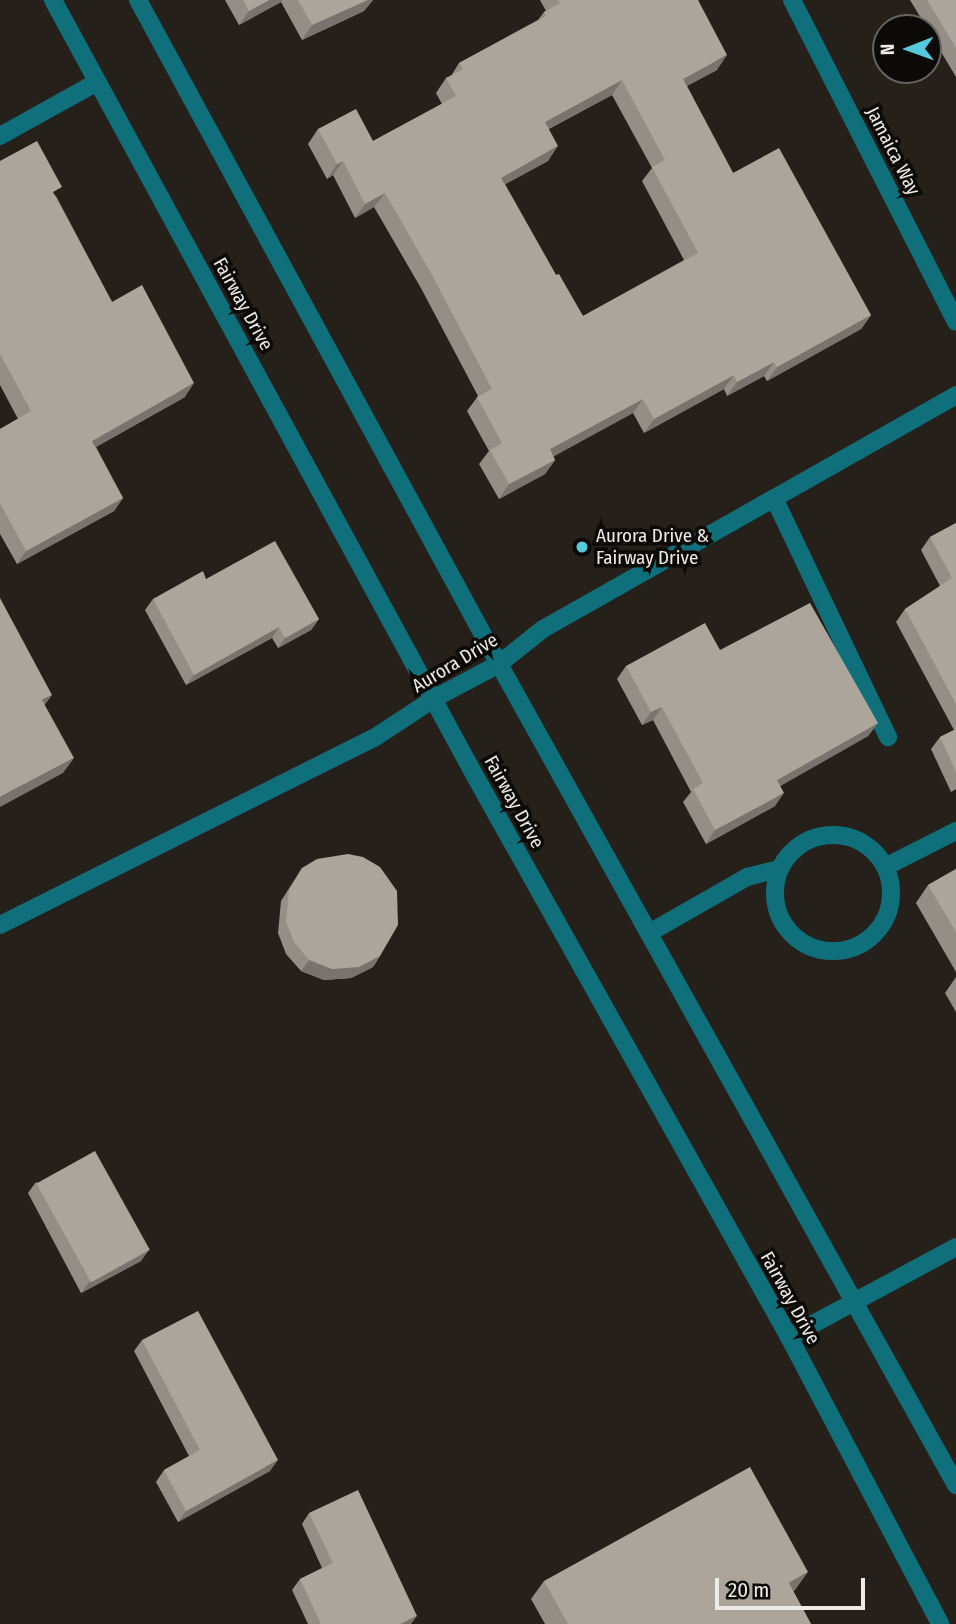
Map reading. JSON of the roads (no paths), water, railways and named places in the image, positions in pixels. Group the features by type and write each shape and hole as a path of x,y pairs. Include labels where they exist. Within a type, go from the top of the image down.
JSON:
{"street":[{"name":"Fairway Drive","path":"52,0 789,1337 940,1624"},
{"path":"138,0 499,664 852,1303 956,1485"},
{"name":"Jamaica Way","path":"792,0 956,322"},
{"path":"0,136 97,82"},
{"name":"Aurora Drive","path":"0,925 374,738 435,698 499,664 543,629 956,396"},
{"path":"774,498 888,737"},
{"path":"885,867 956,831"},
{"path":"649,933 747,877 779,869 805,841 841,835 866,846 885,867 890,906 882,925 868,939 830,951 812,948 783,923 776,906 779,869"},
{"path":"789,1337 956,1247"}],"place":[{"name":"Aurora Drive & Fairway Drive","path":"582,547"}]}
